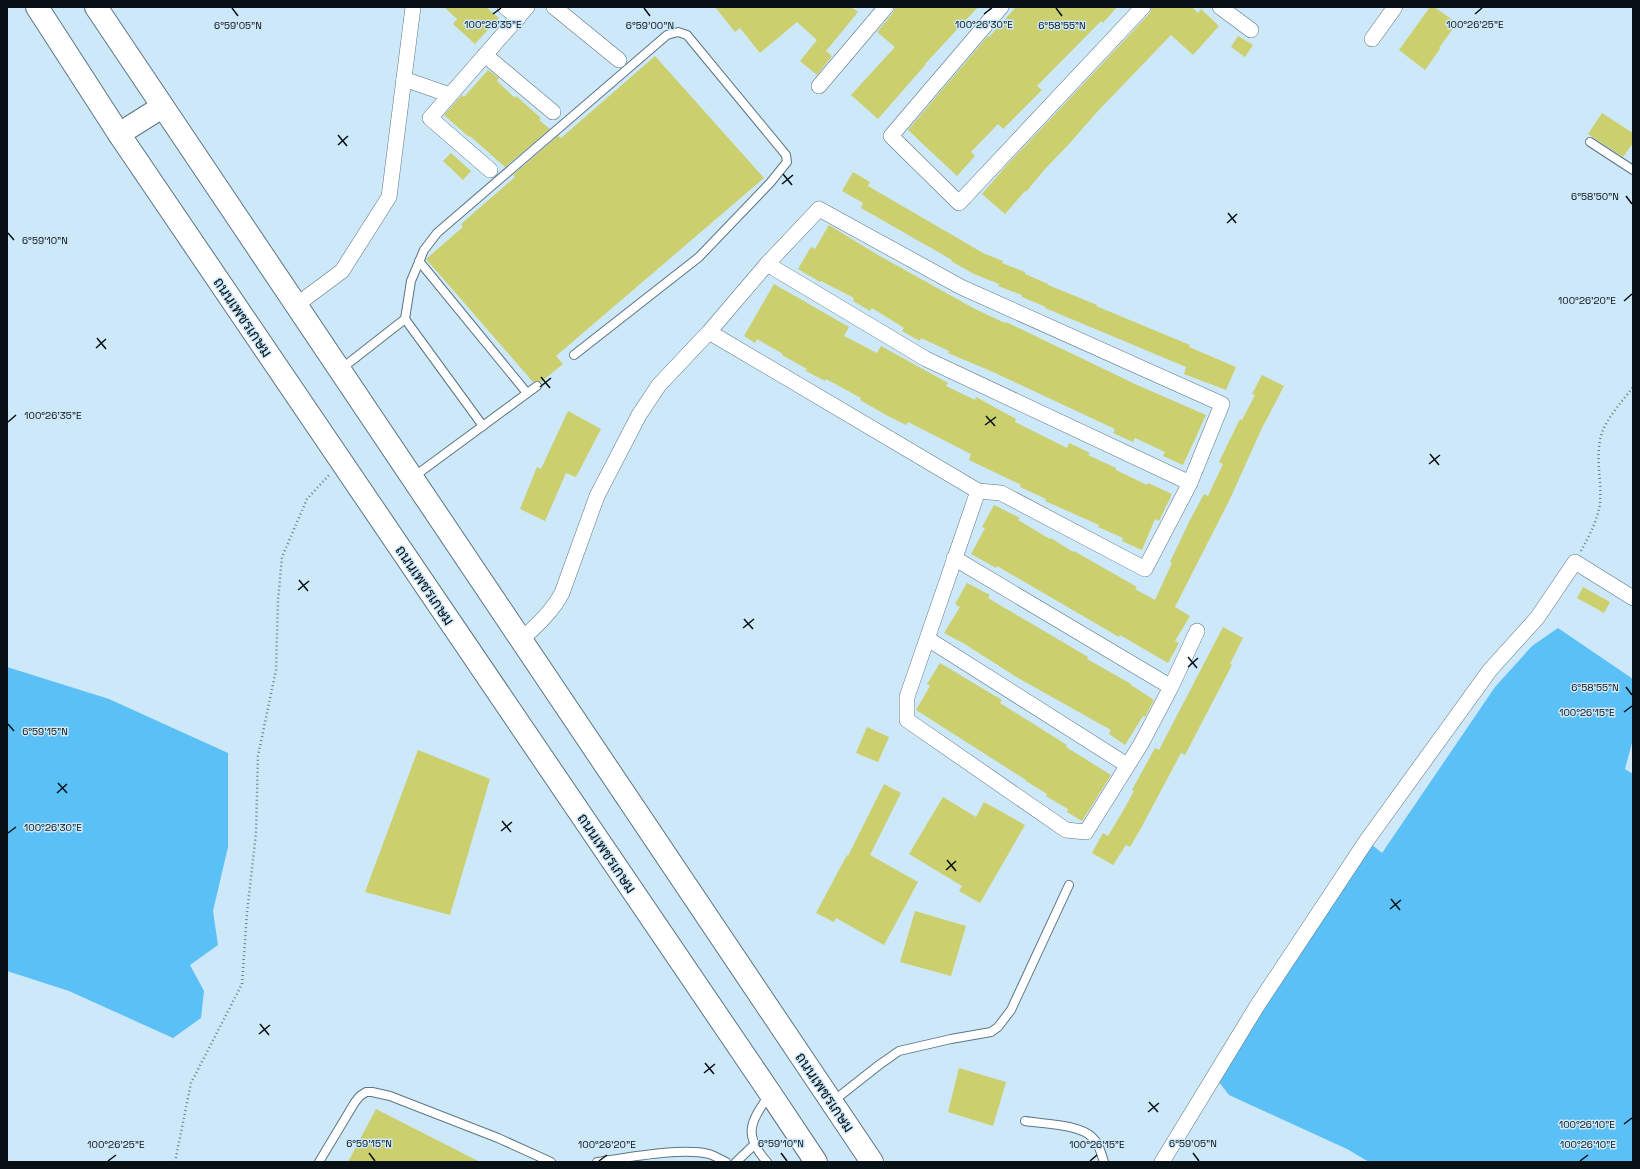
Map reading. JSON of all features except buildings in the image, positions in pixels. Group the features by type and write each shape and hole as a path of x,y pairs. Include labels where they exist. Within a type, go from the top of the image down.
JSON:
{"highway":[{"name":"ถนนเพชรเกษม","path":"37,7 119,134 816,1162"},
{"name":"ถนนเพชรเกษม","path":"96,7 295,306 872,1162"},
{"path":"119,134 162,107"}],"street":[{"path":"295,306 342,271 389,197 413,7"},
{"path":"490,170 430,118 522,12 505,7"},
{"path":"554,7 619,60"},
{"path":"819,86 886,7"},
{"path":"1001,7 891,136 959,203 1143,7"},
{"path":"1220,7 1251,30"},
{"path":"1372,39 1395,7"},
{"path":"485,55 553,112"},
{"path":"404,79 450,95"},
{"path":"521,640 545,618 556,604 562,593 597,496 639,415 659,384 709,332 767,264 819,209 961,286 1222,404 1190,483 1145,569 1001,493 978,491 709,332"},
{"path":"767,264 926,359 1190,483"},
{"path":"978,491 907,696 907,720 1066,830 1086,832 1141,744 1171,687 1197,631"},
{"path":"954,558 1171,687"},
{"path":"1162,1162 1257,1006 1367,840 1490,670 1537,618 1575,562 1633,598"},
{"path":"928,639 1127,765"}],"lane":[{"path":"339,370 405,319 411,281 424,250 437,234 667,35 678,32 687,35 786,154 787,162 770,183 699,257 574,355"},
{"path":"1590,142 1633,170"},
{"path":"419,261 527,393"},
{"path":"405,319 483,426"},
{"path":"412,479 537,386"},
{"path":"832,1102 879,1065 900,1051 951,1039 990,1032 998,1027 1011,1010 1069,885"},
{"path":"319,1162 355,1102 360,1096 372,1092 390,1096 498,1138 551,1162"},
{"path":"767,1162 755,1144 751,1134 751,1126 770,1093"},
{"path":"1025,1121 1081,1131 1091,1136 1096,1141 1104,1162"},
{"path":"736,1162 755,1144"},
{"path":"597,1162 687,1152 708,1154 726,1162"}],"path":[{"path":"1575,562 1594,526 1600,504 1599,447 1601,435 1606,424 1633,387"},
{"path":"174,1162 190,1083 242,984 247,913 256,832 258,756 276,670 278,600 282,557 307,499 329,474 345,467"}],"shaded area":[{"path":"1558,628 1633,679 1633,739 1625,769 1633,774 1633,1162 1369,1162 1347,1149 1229,1095 1212,1073 1371,844 1382,853 1495,687 1532,646"},
{"path":"7,667 109,699 228,753 228,847 213,911 218,945 190,965 204,991 201,1018 173,1038 69,991 7,971"}]}
